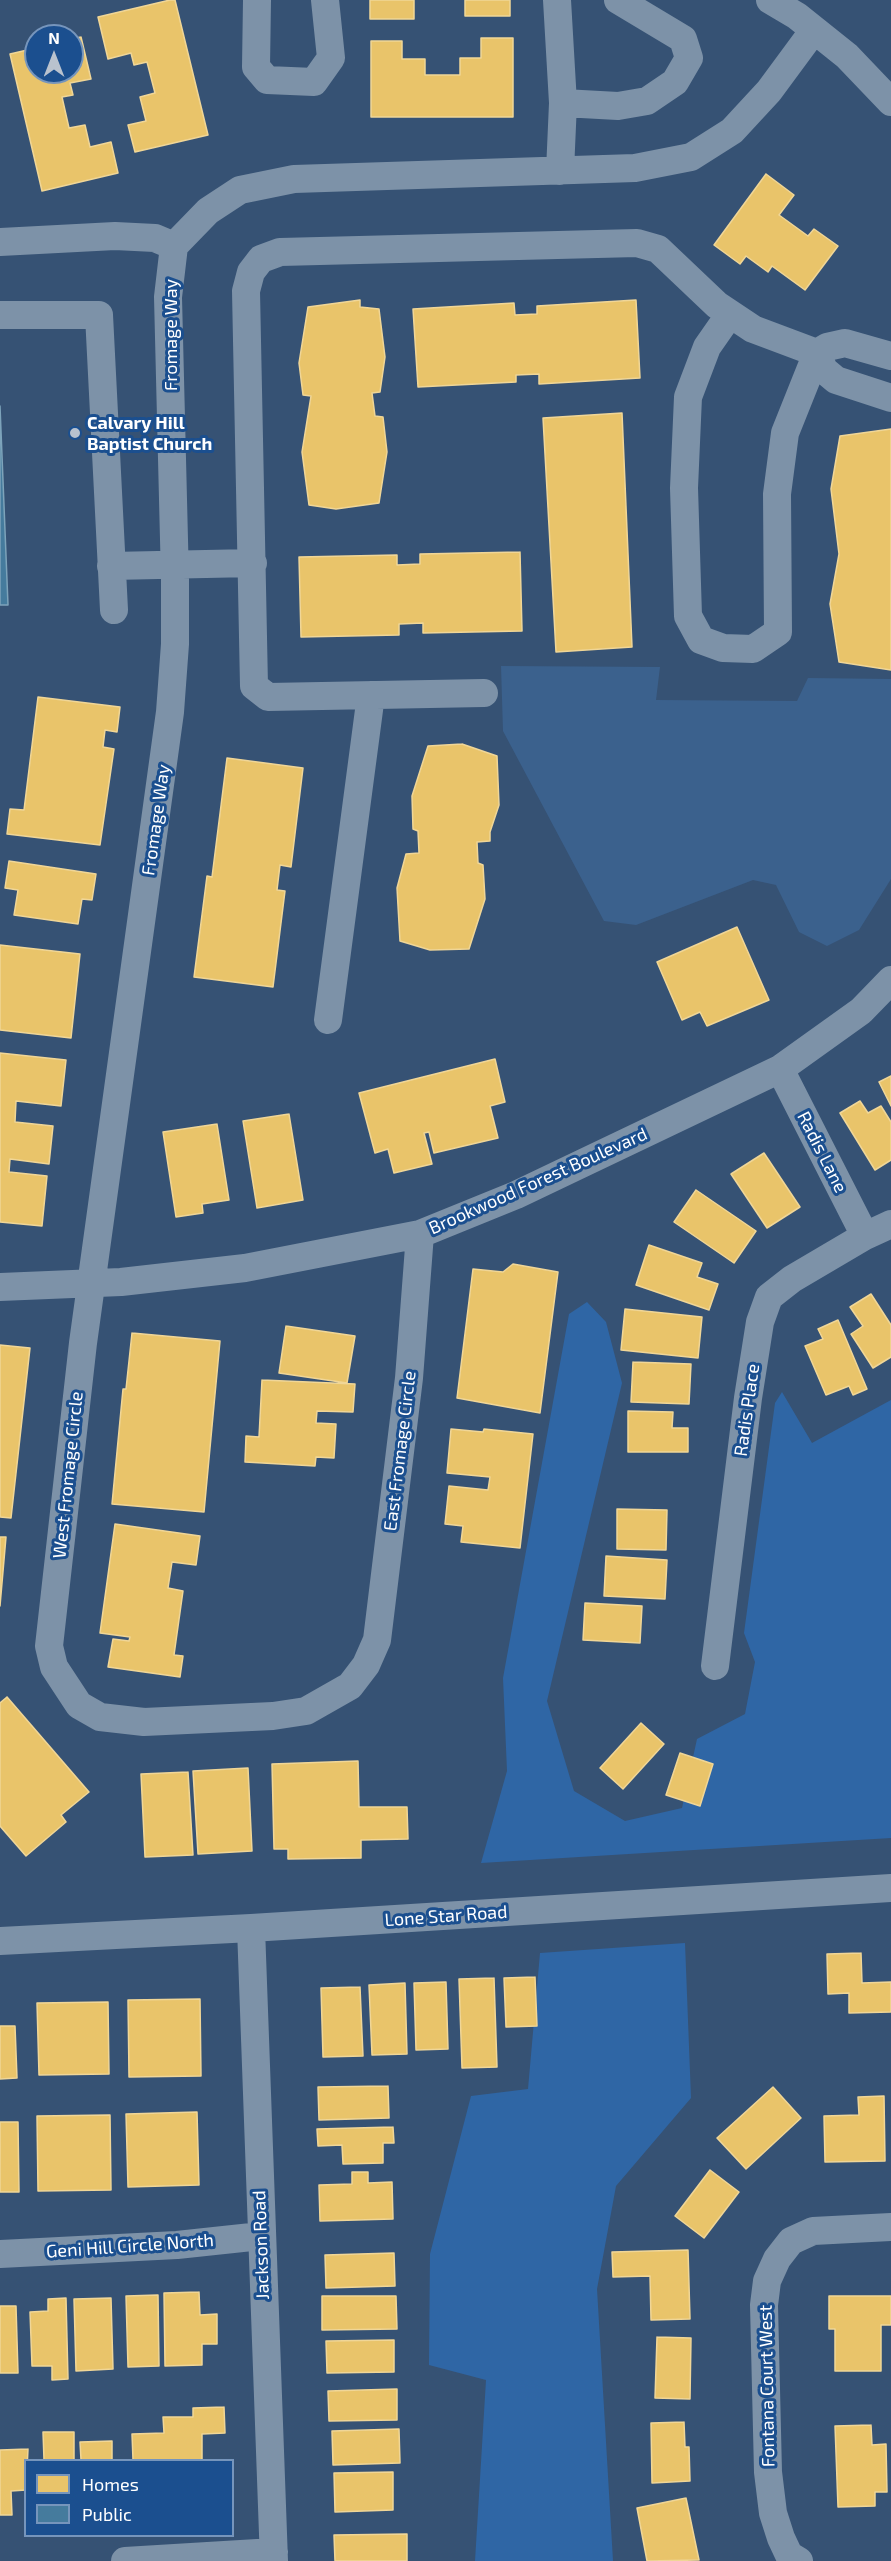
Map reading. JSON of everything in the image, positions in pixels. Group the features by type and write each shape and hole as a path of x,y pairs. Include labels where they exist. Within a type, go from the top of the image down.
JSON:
{"street":[{"path":"257,0 256,68 267,80 314,82 331,58 325,0"},
{"path":"557,0 563,103 560,171"},
{"path":"563,103 618,106 647,101 675,82 689,58 683,39 618,0"},
{"path":"770,0 847,56 891,102"},
{"path":"0,242 116,236 155,238 174,246 208,212 240,190 294,179 635,168 691,156 732,131 769,91 814,30"},
{"path":"484,693 268,697 254,687 246,291 251,272 261,259 280,252 637,243 658,249 730,314 753,330 817,353 824,370 836,380 890,391"},
{"name":"Fromage Way","path":"93,1282 124,1035 170,712 175,644 168,297 174,246"},
{"path":"730,314 707,347 687,397 684,488 687,616 701,640 723,648 753,649 778,632 777,494 785,434 817,353 827,347 845,343 891,356"},
{"path":"0,315 99,315 114,610"},
{"path":"111,566 253,562"},
{"path":"328,1020 371,695"},
{"name":"Brookwood Forest Boulevard","path":"0,1287 121,1282 245,1268 420,1234 516,1195 780,1069 861,1011 891,980"},
{"name":"Radis Lane","path":"780,1069 865,1236"},
{"name":"Radis Place","path":"715,1666 760,1322 769,1297 792,1279 865,1236 891,1224"},
{"name":"East Fromage Circle","path":"54,1667 79,1705 100,1718 144,1722 273,1716 306,1711 350,1686 366,1665 378,1640 409,1377 420,1234"},
{"name":"West Fromage Circle","path":"54,1667 49,1646 83,1343 93,1282"},
{"name":"Lone Star Road","path":"0,1941 251,1928 891,1888"},
{"name":"Jackson Road","path":"251,1928 274,2557"},
{"name":"Fontana Court West","path":"799,2561 789,2555 781,2538 773,2513 768,2472 764,2305 767,2281 777,2259 791,2241 813,2231 891,2227"},
{"name":"Geni Hill Circle North","path":"0,2254 177,2245 261,2236"},
{"path":"125,2561 274,2557"}],"shaded area":[{"path":"501,666 660,667 656,700 797,701 808,678 891,679 891,879 859,930 827,946 799,932 776,885 753,880 636,925 604,921 503,731"},
{"path":"587,1302 606,1322 622,1383 547,1701 574,1791 625,1821 682,1808 697,1739 745,1714 755,1662 744,1633 775,1403 782,1392 812,1443 891,1400 891,1838 481,1863 507,1771 503,1678 569,1314"},
{"path":"685,1943 691,2098 616,2186 597,2289 613,2561 475,2561 486,2380 429,2365 430,2254 471,2096 528,2089 540,1953"}],"building: Homes":[{"path":"175,0 208,135 135,152 128,125 146,121 140,97 155,93 147,62 134,65 131,53 108,59 98,17"},
{"path":"370,0 414,0 414,19 370,19"},
{"path":"465,0 510,0 510,16 465,16"},
{"path":"481,38 513,38 513,117 371,117 371,41 402,41 402,59 425,59 425,75 460,75 460,58 481,58"},
{"path":"84,50 91,79 84,80"},
{"path":"24,51 24,84 70,84 73,95 62,97 69,128 85,125 90,147 111,142 118,173 42,191 10,54"},
{"path":"766,174 794,195 779,215 808,236 814,229 838,246 805,290 772,266 768,272 746,256 740,264 714,245"},
{"path":"360,300 360,307 379,309 385,357 380,392 372,393 375,416 383,417 387,452 379,503 336,509 309,505 302,452 311,396 303,395 299,363 308,307"},
{"path":"636,300 640,378 539,384 539,374 516,375 516,382 418,387 413,309 514,303 515,315 537,314 537,306"},
{"path":"622,413 632,647 556,652 543,418"},
{"path":"891,429 891,670 839,662 830,604 839,554 831,489 840,436"},
{"path":"520,552 522,631 423,633 423,623 399,624 399,635 301,637 299,557 397,555 397,565 420,564 420,554"},
{"path":"38,697 120,707 117,732 105,730 103,747 114,749 100,845 7,834 10,809 24,810"},
{"path":"462,744 497,756 499,805 490,832 490,841 477,842 478,863 483,865 485,899 469,949 430,950 400,941 397,888 406,854 419,853 418,831 413,829 412,796 428,746"},
{"path":"227,758 303,768 291,867 280,865 277,890 285,891 273,987 194,977 207,876 212,877"},
{"path":"9,861 96,874 92,900 82,899 78,924 14,915 18,890 5,888"},
{"path":"737,927 769,1000 707,1026 700,1012 682,1020 657,962"},
{"path":"0,945 80,954 71,1038 0,1030"},
{"path":"0,1053 66,1060 61,1106 16,1101 15,1122 53,1126 49,1164 10,1159 9,1172 47,1176 42,1226 0,1222"},
{"path":"495,1059 505,1102 490,1106 498,1138 434,1153 429,1132 424,1133 432,1164 394,1173 388,1149 375,1153 359,1093"},
{"path":"891,1076 891,1106 879,1082"},
{"path":"860,1101 868,1113 881,1106 891,1122 891,1160 875,1170 840,1113"},
{"path":"289,1114 303,1200 257,1208 243,1121"},
{"path":"217,1124 229,1200 202,1204 203,1213 176,1217 163,1132"},
{"path":"764,1153 800,1207 767,1228 731,1174"},
{"path":"696,1190 756,1231 734,1263 674,1222"},
{"path":"649,1245 702,1263 697,1277 718,1284 709,1310 636,1285"},
{"path":"513,1264 558,1272 540,1413 457,1398 473,1269 503,1272"},
{"path":"871,1294 891,1325 891,1357 873,1368 851,1334 863,1326 850,1307"},
{"path":"625,1309 702,1317 698,1358 621,1350"},
{"path":"838,1320 867,1389 853,1395 849,1386 826,1395 805,1346 823,1339 818,1329"},
{"path":"286,1326 355,1336 347,1383 279,1373"},
{"path":"132,1333 220,1341 204,1512 112,1504 123,1389 126,1389"},
{"path":"0,1345 30,1348 11,1518 0,1517"},
{"path":"633,1362 691,1364 689,1404 631,1402"},
{"path":"262,1380 355,1384 353,1412 317,1411 316,1423 336,1424 334,1458 316,1457 315,1466 245,1462 246,1436 259,1437"},
{"path":"628,1411 673,1412 672,1428 688,1428 688,1452 628,1452"},
{"path":"451,1429 483,1432 484,1429 533,1434 520,1548 461,1542 463,1526 445,1524 449,1486 488,1490 490,1477 447,1473"},
{"path":"617,1509 667,1510 666,1550 617,1549"},
{"path":"115,1524 200,1536 196,1565 172,1562 168,1588 183,1591 174,1655 183,1656 180,1677 108,1667 113,1639 129,1641 130,1637 100,1633"},
{"path":"0,1537 6,1537 0,1606"},
{"path":"606,1556 667,1560 665,1599 604,1596"},
{"path":"585,1603 642,1606 640,1643 583,1640"},
{"path":"7,1697 89,1792 61,1815 66,1822 26,1856 0,1826 0,1703"},
{"path":"641,1723 664,1744 623,1789 600,1768"},
{"path":"680,1753 713,1764 700,1806 666,1795"},
{"path":"358,1761 359,1807 407,1807 408,1839 361,1840 361,1858 288,1859 288,1849 274,1849 272,1764"},
{"path":"248,1768 252,1851 198,1854 193,1771"},
{"path":"188,1772 193,1855 145,1857 141,1774"},
{"path":"861,1953 862,1983 891,1982 891,2012 849,2013 849,1993 828,1994 827,1954"},
{"path":"535,1977 537,2026 506,2027 504,1978"},
{"path":"494,1978 497,2067 462,2068 459,1979"},
{"path":"446,1982 448,2049 416,2050 414,1983"},
{"path":"405,1983 407,2054 372,2055 369,1985"},
{"path":"360,1987 363,2056 323,2057 321,1988"},
{"path":"200,1999 201,2076 129,2077 128,2000"},
{"path":"108,2002 109,2074 39,2075 37,2003"},
{"path":"0,2026 15,2026 17,2078 0,2079"},
{"path":"388,2086 389,2118 319,2120 318,2087"},
{"path":"773,2087 801,2118 746,2169 717,2138"},
{"path":"884,2096 885,2161 825,2162 824,2116 859,2115 858,2097"},
{"path":"197,2112 199,2185 128,2187 126,2114"},
{"path":"110,2115 111,2190 38,2191 37,2116"},
{"path":"0,2122 18,2122 19,2192 0,2192"},
{"path":"393,2127 394,2143 383,2143 383,2163 343,2164 342,2145 318,2146 317,2129"},
{"path":"710,2170 739,2192 704,2238 675,2216"},
{"path":"352,2172 368,2172 368,2183 392,2182 393,2219 320,2221 319,2185 352,2184"},
{"path":"688,2250 690,2319 651,2320 650,2276 613,2277 612,2252"},
{"path":"394,2253 395,2286 326,2288 325,2255"},
{"path":"199,2292 200,2315 217,2314 217,2344 202,2344 202,2365 165,2366 164,2293"},
{"path":"158,2295 159,2366 128,2367 126,2296"},
{"path":"322,2296 396,2296 397,2329 322,2330"},
{"path":"829,2296 891,2296 891,2325 881,2325 881,2371 835,2371 835,2329 829,2329"},
{"path":"66,2298 68,2379 52,2380 52,2366 32,2366 30,2312 48,2311 48,2299"},
{"path":"111,2298 113,2369 76,2371 74,2299"},
{"path":"0,2306 16,2306 18,2373 0,2373"},
{"path":"657,2337 691,2338 690,2399 655,2398"},
{"path":"394,2340 394,2372 327,2373 326,2341"},
{"path":"397,2389 397,2420 329,2421 328,2391"},
{"path":"224,2407 225,2433 202,2434 202,2459 133,2459 132,2434 164,2433 163,2417 193,2417 193,2408"},
{"path":"684,2422 685,2447 689,2447 690,2481 652,2483 651,2423"},
{"path":"871,2425 872,2445 886,2444 887,2492 875,2492 875,2506 838,2507 835,2426"},
{"path":"399,2429 400,2463 333,2465 332,2431"},
{"path":"43,2432 74,2432 74,2459 44,2459"},
{"path":"112,2441 112,2459 81,2459 80,2442"},
{"path":"28,2449 28,2459 24,2459 24,2490 11,2491 12,2515 0,2515 0,2450"},
{"path":"393,2472 393,2510 335,2512 334,2473"},
{"path":"686,2498 699,2560 647,2561 637,2508"},
{"path":"407,2534 407,2561 335,2561 334,2535"}],"building: Public":[{"path":"0,406 8,605 0,605"}],"place":[{"name":"Calvary Hill Baptist Church","path":"75,433"}]}
